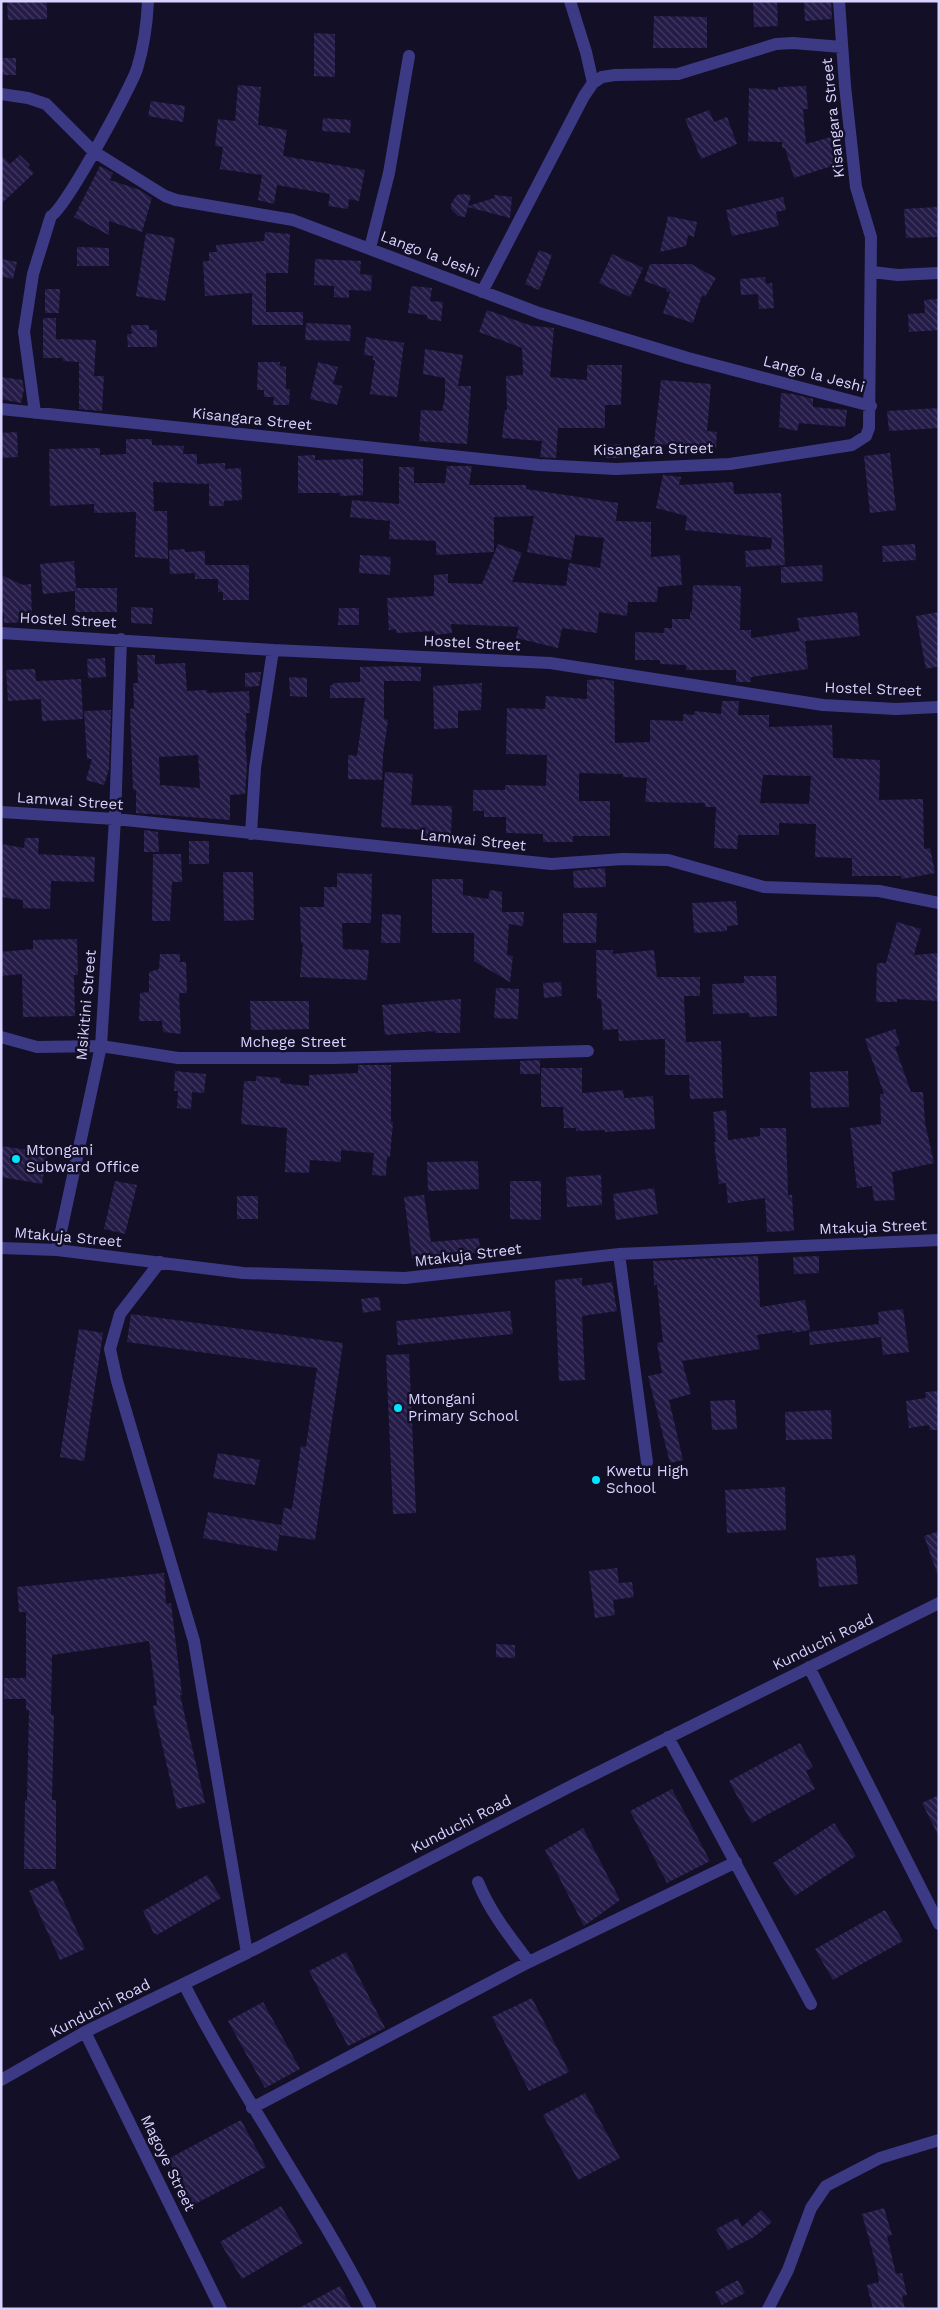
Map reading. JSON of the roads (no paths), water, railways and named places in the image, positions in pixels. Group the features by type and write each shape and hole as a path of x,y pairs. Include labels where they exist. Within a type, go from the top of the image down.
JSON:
{"street":[{"path":"35,413 24,332 33,274 51,216 55,215 68,198 126,95 136,70 146,34 148,1"},
{"path":"570,1 594,83"},
{"name":"Kisangara Street","path":"1,409 539,465 616,469 730,464 852,445 860,442 869,428 871,406 871,237 856,187 839,1"},
{"path":"482,292 584,96 594,83 602,77 678,74 776,44 793,43 842,47"},
{"path":"370,248 389,173 409,56"},
{"name":"Lango la Jeshi","path":"1,94 28,98 46,104 93,151 165,196 176,200 293,220 539,313 688,358 871,406"},
{"path":"872,272 898,275 939,273"},
{"name":"Hostel Street","path":"1,633 273,650 550,663 823,705 896,710 939,706"},
{"name":"Msikitini Street","path":"57,1250 101,1046 116,819 121,639"},
{"path":"251,834 255,768 273,650"},
{"name":"Lamwai Street","path":"1,812 116,819 551,864 623,860 668,860 764,887 879,891 939,903"},
{"name":"Mchege Street","path":"1,1037 37,1047 101,1046 178,1058 334,1058 588,1051"},
{"name":"Mtakuja Street","path":"1,1248 57,1250 243,1272 405,1278 619,1254 939,1240"},
{"path":"619,1254 647,1462"},
{"path":"160,1262 120,1314 110,1349 117,1381 194,1641 247,1953"},
{"name":"Kunduchi Road","path":"1,2080 85,2032 247,1953 668,1737 939,1603"},
{"path":"809,1667 939,1924"},
{"path":"668,1737 811,2004"},
{"path":"252,2108 529,1962 736,1862"},
{"path":"478,1882 485,1899 502,1927 529,1962"},
{"path":"184,1984 212,2040 252,2108 321,2217 370,2307"},
{"name":"Magoye Street","path":"85,2032 221,2309"},
{"path":"768,2309 788,2270 811,2208 826,2186 880,2158 939,2140"}],"place":[{"name":"Mtongani Subward Office","path":"16,1159"},
{"name":"Mtongani Primary School","path":"398,1408"},
{"name":"Kwetu High School","path":"596,1480"}]}
